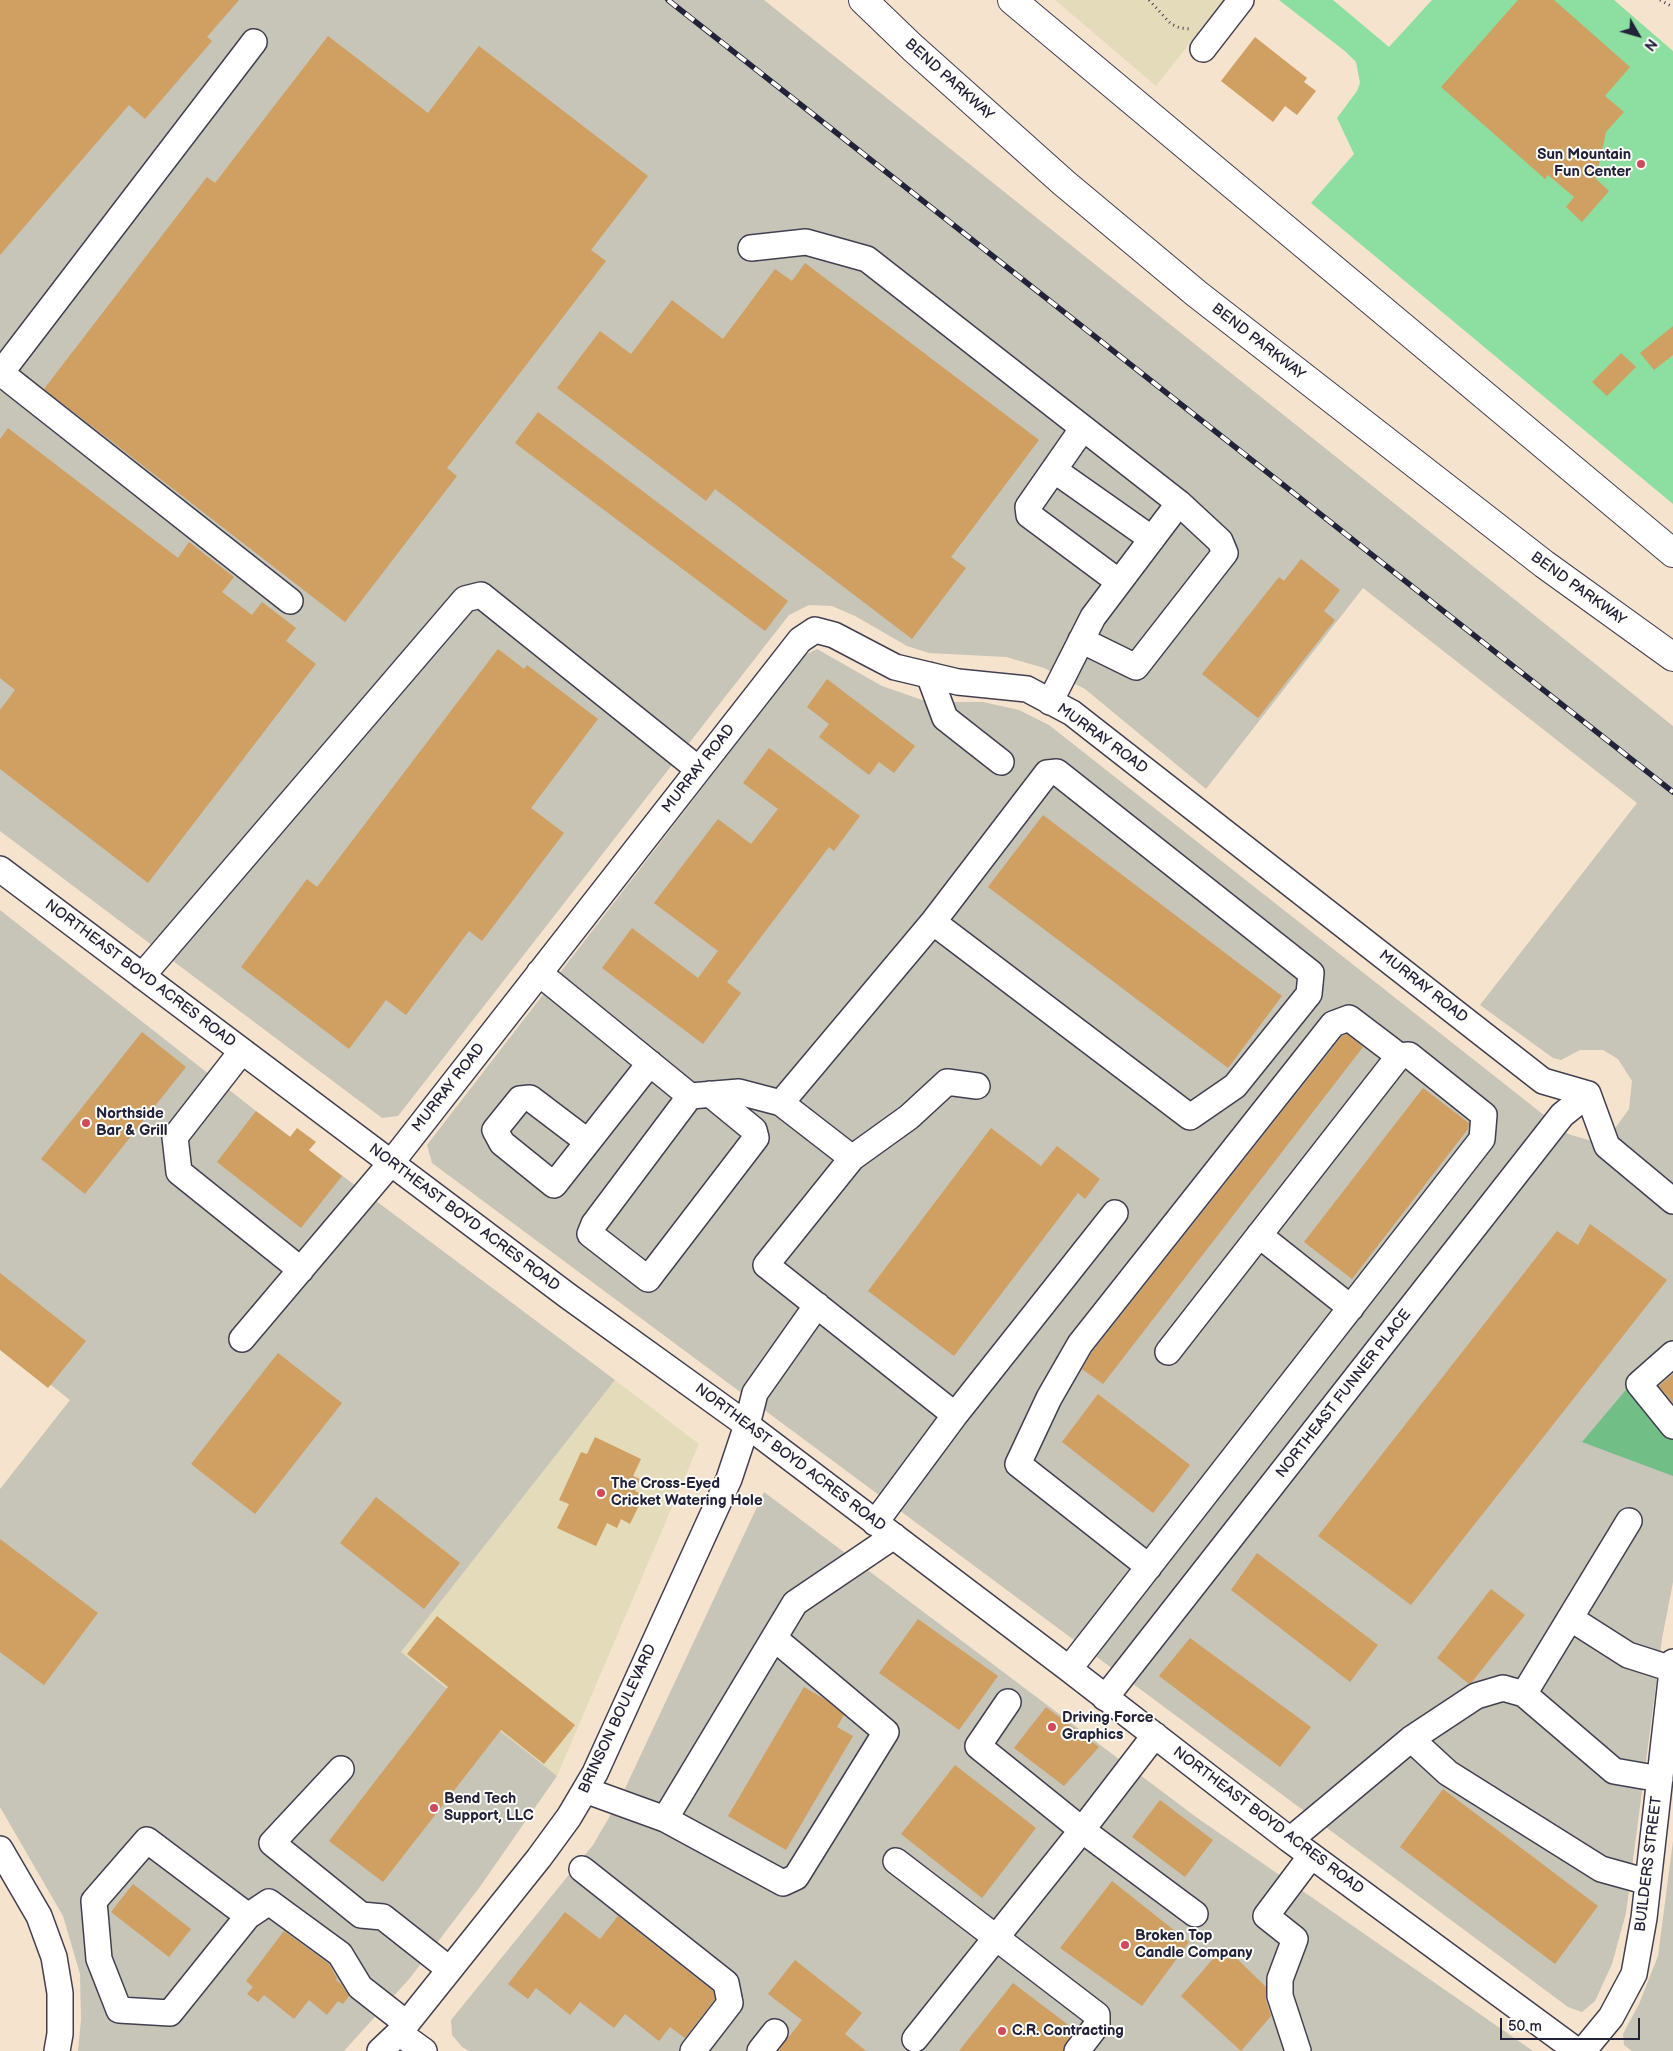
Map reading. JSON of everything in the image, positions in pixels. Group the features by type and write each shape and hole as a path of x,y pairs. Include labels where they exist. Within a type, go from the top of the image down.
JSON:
{"highway":[{"path":"854,0 913,48"},
{"name":"BEND PARKWAY","path":"864,0 913,48 1064,183 1197,294 1536,558 1673,657"},
{"path":"1012,0 1673,553"}],"street":[{"path":"1201,37 1241,0"},
{"path":"254,42 1,373 290,601"},
{"path":"751,248 806,242 866,259 1179,503 1220,541 1225,553 1136,667 1081,640"},
{"path":"1083,428 1028,507 1029,515 1120,582"},
{"path":"1054,470 1152,540"},
{"path":"1050,702 1093,617 1179,503"},
{"path":"142,976 465,599 481,595 698,769"},
{"name":"MURRAY ROAD","path":"242,1339 391,1163 800,640 815,630 834,635 895,667 958,682 1027,690 1072,714 1543,1081 1588,1094"},
{"path":"929,675 945,718 1001,762"},
{"path":"781,1103 933,922 1046,772 1058,772 1311,973 1310,994 1235,1086 1190,1117 933,922"},
{"name":"NORTHEAST BOYD ACRES ROAD","path":"0,869 568,1296 748,1426 885,1529 1290,1840 1577,2051"},
{"path":"539,973 650,1063 700,1095 754,1130 756,1138 648,1279 590,1234 594,1224 700,1095 740,1092 781,1103 852,1158"},
{"path":"1069,1669 1149,1567 1351,1308 1482,1139 1484,1115 1409,1055 1399,1056 1349,1018 1333,1024 1080,1344 1049,1398 1018,1464 1149,1567"},
{"path":"242,1050 175,1138 179,1172 300,1270"},
{"path":"1168,1352 1399,1056"},
{"path":"588,1142 650,1063"},
{"path":"955,1415 766,1265 852,1158 909,1116 947,1082 977,1086"},
{"path":"1588,1094 1607,1146 1668,1187"},
{"name":"NORTHEAST FUNNER PLACE","path":"1105,1698 1562,1115 1588,1094"},
{"path":"665,1819 795,1603 885,1529 955,1415 1115,1212"},
{"path":"1259,1235 1351,1308"},
{"name":"BRINSON BOULEVARD","path":"380,2051 402,2028 539,1858 569,1817 595,1773 729,1479 748,1426 755,1393 817,1305"},
{"path":"1673,1354 1639,1384 1673,1426"},
{"path":"1524,1694 1629,1521"},
{"path":"1570,1618 1628,1654 1673,1665"},
{"path":"585,1790 665,1819 783,1883 796,1877 886,1732 774,1638"},
{"name":"BUILDERS STREET","path":"1583,2051 1611,2017 1634,1974 1644,1918 1673,1665"},
{"path":"1290,1840 1411,1739 1476,1696 1503,1688 1524,1694 1614,1771 1660,1779"},
{"path":"1008,1702 978,1746 1082,1830 1195,1914"},
{"path":"915,2039 1082,1830 1155,1735"},
{"path":"1411,1739 1448,1773 1601,1869 1648,1882"},
{"path":"341,1769 272,1842 361,1915 383,1917 449,1969"},
{"path":"248,1916 147,1840 94,1901 99,1960 119,2010 170,2013 248,1916 269,1902 340,1954 360,1987 424,2051"},
{"path":"0,1849 39,1916 54,1957 60,1993 60,2034 57,2051"},
{"path":"1298,2051 1280,1996 1280,1979 1296,1939 1266,1916 1312,1856"},
{"path":"896,1861 1097,2015 1097,2026 1077,2051"},
{"path":"582,1869 726,1983 730,2003 693,2051"}],"path":[{"path":"1149,0 1172,24 1180,28 1191,29 1201,37"},
{"path":"1660,0 1673,7"}],"shaded area":[{"path":"0,0 764,0 1673,726 1673,1582 1662,1639 1626,1913 1612,1964 1595,2001 1582,2012 1568,2007 432,1163 427,1145 805,655 817,649 882,686 928,702 983,702 1019,710 1049,725 1568,1134 1592,1141 1613,1131 1629,1109 1632,1081 1618,1059 1603,1050 1580,1050 1561,1060 1553,1058 1480,1005 1637,803 1363,588 1206,789 1085,689 1044,668 1006,657 929,653 907,646 855,616 832,606 809,605 789,615 398,1116 382,1118 0,831"},
{"path":"1055,0 1224,0 1156,86"},
{"path":"0,910 256,1111 615,1380 401,1652 557,1776 479,1888 410,1978 344,2051 78,2051 81,2020 80,1974 63,1916 0,1807 0,1489 70,1400 0,1345"},
{"path":"615,1380 699,1444 557,1776 401,1652"},
{"path":"764,1492 1196,1817 1533,2051 469,2051 462,2047 452,2035 451,2020 593,1845 621,1797"},
{"path":"1673,1841 1673,2051 1632,2051 1624,2045 1623,2034 1639,2004 1658,1956"}],"green space":[{"name":"Sun Mountain Fun Center","path":"1279,0 1333,0 1389,47 1432,0 1614,0 1673,51 1673,504 1311,203 1354,154 1337,118 1357,91 1360,83 1356,62 1346,52"},
{"path":"1630,1385 1673,1434 1673,1476 1582,1442"}],"building":[{"path":"0,0 239,0 207,37 212,41 145,119 129,105 0,255"},
{"name":"Sun Mountain Fun Center","path":"1518,0 1554,0 1630,67 1605,96 1624,112 1606,132 1596,179 1609,191 1582,222 1566,207 1574,197 1548,175 1545,179 1441,87"},
{"path":"328,36 428,113 479,46 648,176 591,250 606,261 447,468 457,476 345,622 44,389 207,177 215,183"},
{"path":"1255,37 1307,78 1304,82 1316,91 1297,115 1285,106 1273,122 1221,81"},
{"path":"805,263 1039,440 951,557 966,568 912,639 715,489 706,501 557,388 600,331 631,354 672,300 723,339 775,269 792,281"},
{"path":"1673,326 1673,355 1654,370 1640,353"},
{"path":"1621,353 1636,367 1607,396 1592,382"},
{"path":"538,412 788,601 765,631 515,443"},
{"path":"8,428 178,558 189,542 234,577 222,592 252,615 262,602 296,628 286,641 316,664 148,883 0,769 0,710 15,690 0,678 0,439"},
{"path":"1301,559 1340,590 1324,611 1335,620 1258,718 1202,674 1279,577 1284,581"},
{"path":"498,649 524,669 527,665 598,719 531,808 564,833 482,941 469,931 406,1015 386,1000 349,1049 241,967 307,879 317,887"},
{"path":"827,679 915,746 894,773 879,762 869,775 819,737 829,724 807,707"},
{"path":"769,748 860,816 834,851 829,847 727,982 741,993 703,1044 602,968 632,928 698,978 718,951 654,903 718,819 751,844 778,809 743,783"},
{"path":"1043,815 1282,996 1228,1068 988,887"},
{"path":"142,1032 186,1067 85,1194 41,1159"},
{"path":"1347,1034 1363,1047 1103,1384 1082,1369 1092,1352 1342,1036"},
{"path":"1423,1088 1469,1123 1468,1129 1352,1279 1304,1242"},
{"path":"256,1111 290,1137 297,1128 316,1142 309,1150 342,1176 301,1228 217,1162"},
{"path":"991,1128 1041,1166 1057,1146 1100,1179 1085,1199 1078,1193 954,1356 868,1291"},
{"path":"1590,1224 1667,1280 1411,1605 1318,1536 1557,1231 1578,1245"},
{"path":"0,1273 86,1341 48,1388 0,1350"},
{"path":"278,1353 342,1403 255,1514 191,1464"},
{"path":"1673,1374 1673,1403 1659,1386"},
{"path":"1098,1394 1190,1465 1153,1513 1062,1442"},
{"name":"The Cross-Eyed Cricket Watering Hole","path":"595,1437 641,1459 633,1476 640,1479 635,1491 644,1495 630,1524 621,1519 617,1528 607,1523 596,1546 557,1528 569,1504 559,1500 581,1452 587,1454"},
{"path":"376,1497 460,1563 424,1609 340,1543"},
{"path":"0,1539 98,1613 44,1685 0,1652"},
{"path":"1257,1553 1378,1645 1350,1682 1231,1590"},
{"path":"1491,1589 1525,1615 1469,1684 1437,1658"},
{"path":"437,1616 575,1725 544,1764 501,1730 383,1882 329,1841 448,1687 407,1654"},
{"path":"918,1619 998,1676 959,1730 879,1673"},
{"path":"1190,1638 1311,1727 1280,1767 1159,1676"},
{"path":"804,1687 826,1700 844,1715 837,1727 853,1736 786,1850 728,1816"},
{"name":"Driving Force Graphics","path":"1046,1707 1099,1747 1064,1786 1014,1748"},
{"path":"955,1765 1036,1828 982,1898 901,1834"},
{"path":"1443,1789 1598,1906 1555,1964 1400,1847"},
{"path":"1160,1800 1213,1840 1185,1877 1132,1837"},
{"name":"Broken Top Candle Company","path":"1112,1881 1189,1942 1142,2006 1060,1948"},
{"path":"133,1884 191,1929 169,1957 111,1912"},
{"path":"565,1912 600,1939 618,1916 713,1991 715,1999 685,2038 670,2027 659,2041 625,2014 614,2028 580,2002 570,2015 536,1988 528,1999 508,1984"},
{"path":"284,1931 329,1964 337,1978 336,1980 349,1996 343,2004 338,2001 327,2015 309,2000 294,2019 264,1995 258,2002 247,1994 253,1987 246,1981"},
{"path":"1224,1946 1266,1987 1266,2000 1271,2016 1241,2051 1181,1996"},
{"path":"795,1960 862,2013 845,2034 866,2051 778,2051 802,2020 768,1994"},
{"name":"C.R. Contracting","path":"1013,1983 1075,2030 1066,2042 1063,2051 959,2051"}],"railway":[{"path":"668,0 1673,792"}],"place":[{"name":"Sun Mountain Fun Center","path":"1641,164"},
{"name":"Northside Bar & Grill","path":"86,1123"},
{"name":"The Cross-Eyed Cricket Watering Hole","path":"601,1493"},
{"name":"Driving Force Graphics","path":"1052,1727"},
{"name":"Bend Tech Support, LLC","path":"434,1808"},
{"name":"Broken Top Candle Company","path":"1125,1945"},
{"name":"C.R. Contracting","path":"1002,2031"}]}
